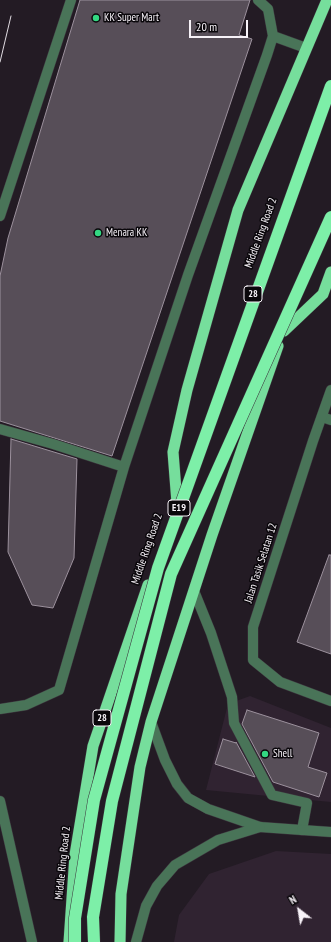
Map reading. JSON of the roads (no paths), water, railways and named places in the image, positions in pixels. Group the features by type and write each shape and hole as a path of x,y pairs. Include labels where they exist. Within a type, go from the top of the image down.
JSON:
{"highway":[{"path":"177,503 173,452 187,390 238,210 326,0"},
{"name":"Middle Ring Road 2","path":"69,942 76,855 93,746 177,503 265,260 331,86"},
{"name":"E19","path":"75,942 75,918 94,800 158,568 331,86"},
{"path":"120,942 122,894 140,767 151,722 194,591 284,331 331,212"},
{"name":"E19","path":"94,942 93,917 112,801 171,574 331,217"},
{"path":"284,331 323,294 331,272"}],"street":[{"path":"0,216 71,0"},
{"path":"0,709 26,705 59,690 124,467 188,275 273,36 268,9 258,0"},
{"path":"273,36 306,48"},
{"name":"Jalan Tasik Selatan 12","path":"331,390 326,418 253,627 253,660 280,682 331,701"},
{"path":"0,429 124,467"},
{"path":"194,591 211,632 232,697 234,723 272,795 307,803 302,830"},
{"path":"151,722 165,760 177,784 188,798 208,809 260,827 331,832"},
{"path":"0,801 32,942"},
{"path":"136,942 146,906 157,886 175,865 218,840 260,827"}],"tram line":[{"path":"0,62 11,16"}],"place":[{"name":"KK Super Mart","path":"96,18"},
{"name":"Menara KK","path":"98,233"},
{"name":"Shell","path":"265,754"}]}
